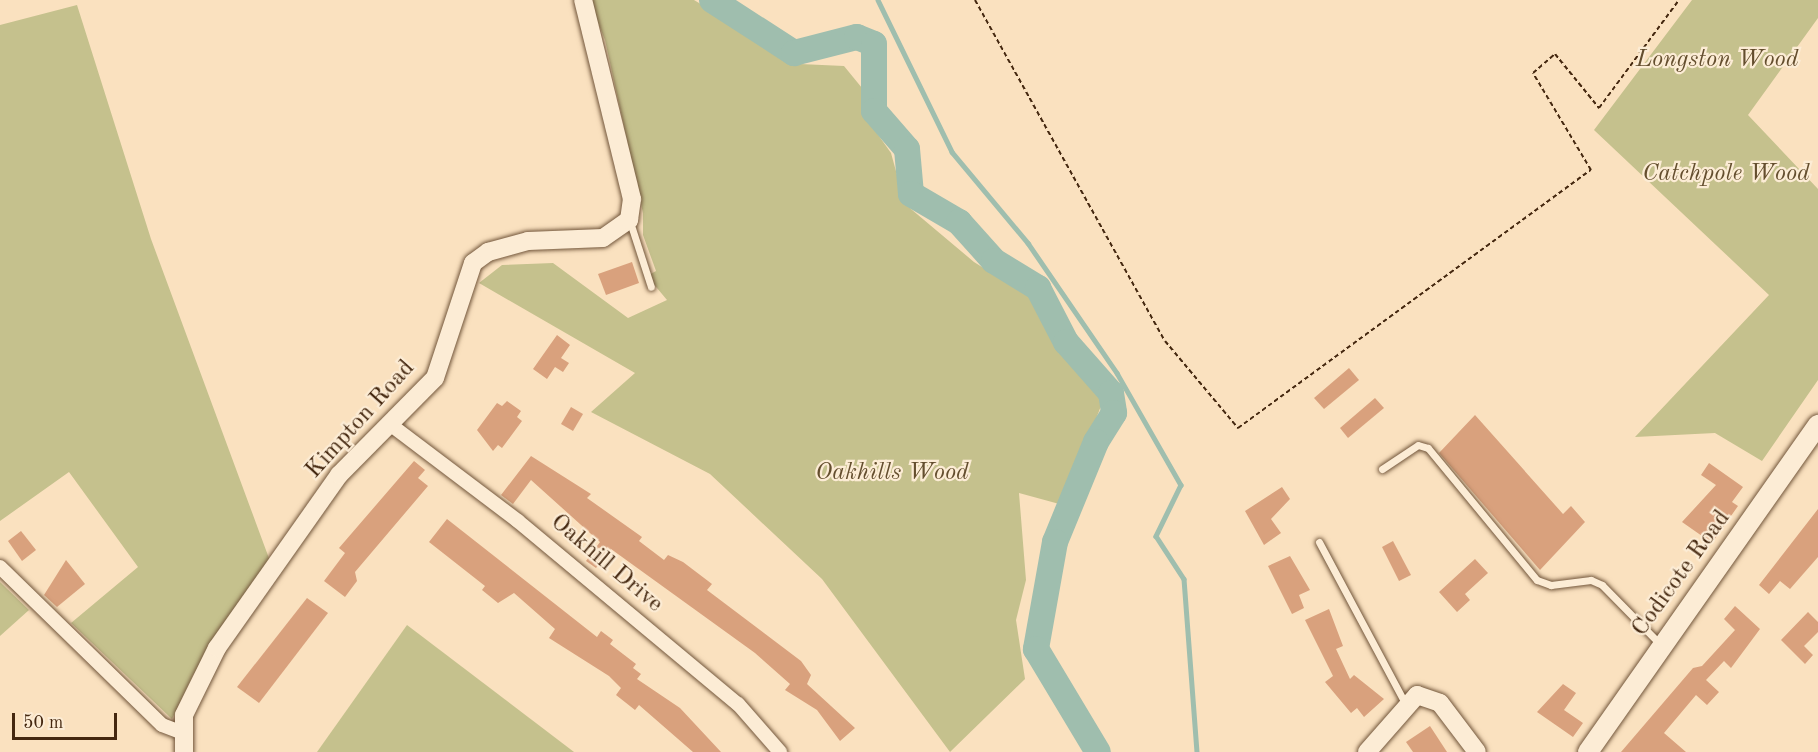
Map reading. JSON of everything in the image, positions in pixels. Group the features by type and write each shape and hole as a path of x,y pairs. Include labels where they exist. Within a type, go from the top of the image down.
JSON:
{"main road":[{"name":"Codicote Road","path":"1588,752 1818,425"}],"street":[{"path":"583,0 632,199 629,220"},
{"name":"Kimpton Road","path":"184,752 180,732 191,694 218,648 339,475 435,378 473,263 488,252 528,241 603,238 629,220"},
{"name":"Oakhill Drive","path":"391,425 518,521 738,704 780,752"},
{"path":"0,567 162,725 180,732"},
{"path":"1367,752 1405,703 1417,695 1440,703 1477,752"}],"lane":[{"path":"629,220 651,287"},
{"path":"1382,469 1418,445 1428,448 1537,580 1551,585 1591,580 1602,585 1662,646"},
{"path":"1319,542 1405,703"}],"path":[{"path":"975,0 1165,341 1238,428 1591,170 1533,73 1555,54 1599,108 1679,0"}],"green space":[{"name":"Oakhills Wood","path":"589,0 694,0 800,64 844,66 862,88 869,122 891,153 905,204 974,262 1034,300 1055,341 1104,398 1063,505 1019,493 1026,580 1016,620 1025,679 950,752 822,579 710,474 591,412 635,373 479,283 502,265 553,263 628,318 667,300 647,276 656,271 643,235 643,213 605,40"},
{"name":"Catchpole Wood","path":"1692,0 1818,0 1818,18 1748,115 1818,189 1818,380 1762,461 1715,433 1635,437 1769,295 1594,130"},
{"path":"77,5 151,239 270,561 193,675 172,719 71,623 138,567 69,472 0,521 0,25"},
{"path":"0,582 29,610 0,636"},
{"path":"407,625 574,752 317,752"}],"building":[{"path":"632,262 639,283 606,295 598,274"},
{"path":"557,335 570,345 561,358 569,363 563,372 555,367 547,379 533,369"},
{"path":"1349,368 1359,380 1324,409 1314,398"},
{"path":"1375,398 1384,408 1348,438 1340,428"},
{"path":"507,401 521,411 517,417 522,421 502,448 498,445 493,451 477,430 497,403 502,406"},
{"path":"571,407 583,414 573,431 561,424"},
{"path":"1475,415 1563,514 1571,506 1585,522 1540,570 1439,453"},
{"path":"531,456 591,494 587,498 642,537 639,541 664,560 668,555 683,562 712,584 707,590 801,661 811,675 807,684 855,728 840,741 817,710 785,690 790,684 755,653 611,549 596,568 586,561 600,542 531,480 513,504 501,495"},
{"path":"414,461 425,470 418,478 428,486 355,572 357,581 345,597 324,581 345,553 339,548"},
{"path":"1709,463 1743,487 1732,502 1738,506 1712,543 1682,522 1716,485 1701,475"},
{"path":"1282,487 1290,499 1271,519 1281,533 1264,545 1245,511"},
{"path":"1818,509 1818,557 1790,589 1780,581 1769,594 1759,585"},
{"path":"447,519 597,637 601,631 613,640 610,644 636,664 633,668 641,674 637,679 680,708 721,752 693,752 639,705 635,710 616,695 621,688 609,676 549,638 555,629 514,593 498,603 482,590 485,586 429,542"},
{"path":"21,531 36,550 22,561 8,541"},
{"path":"1393,541 1411,575 1399,581 1382,547"},
{"path":"1290,556 1310,590 1299,595 1304,608 1292,614 1268,566"},
{"path":"1475,559 1488,573 1465,594 1470,600 1457,612 1439,592"},
{"path":"66,560 85,584 57,607 44,595"},
{"path":"307,598 328,613 259,703 237,687"},
{"path":"1735,606 1760,629 1731,668 1724,661 1706,680 1719,692 1707,705 1696,695 1664,733 1686,752 1621,752 1693,668 1702,666 1735,630 1724,619"},
{"path":"1329,609 1343,646 1336,649 1350,679 1354,675 1384,699 1364,717 1357,708 1351,713 1325,682 1333,676 1305,620"},
{"path":"1808,612 1818,622 1818,632 1804,646 1813,655 1805,664 1781,640"},
{"path":"1563,684 1576,693 1564,710 1583,723 1573,737 1537,712"},
{"path":"1430,726 1447,752 1413,752 1406,742"}],"waterway":[{"path":"712,0 794,53 857,37 874,44 874,111 907,149 911,194 959,222 994,261 1038,288 1066,342 1111,393 1114,413 1096,442 1055,542 1036,649 1098,752"},
{"path":"878,0 952,152 1028,243 1117,373 1181,485 1156,536 1184,579 1197,752"}],"park label":[{"name":"Longston Wood","path":"1717,61"}]}
